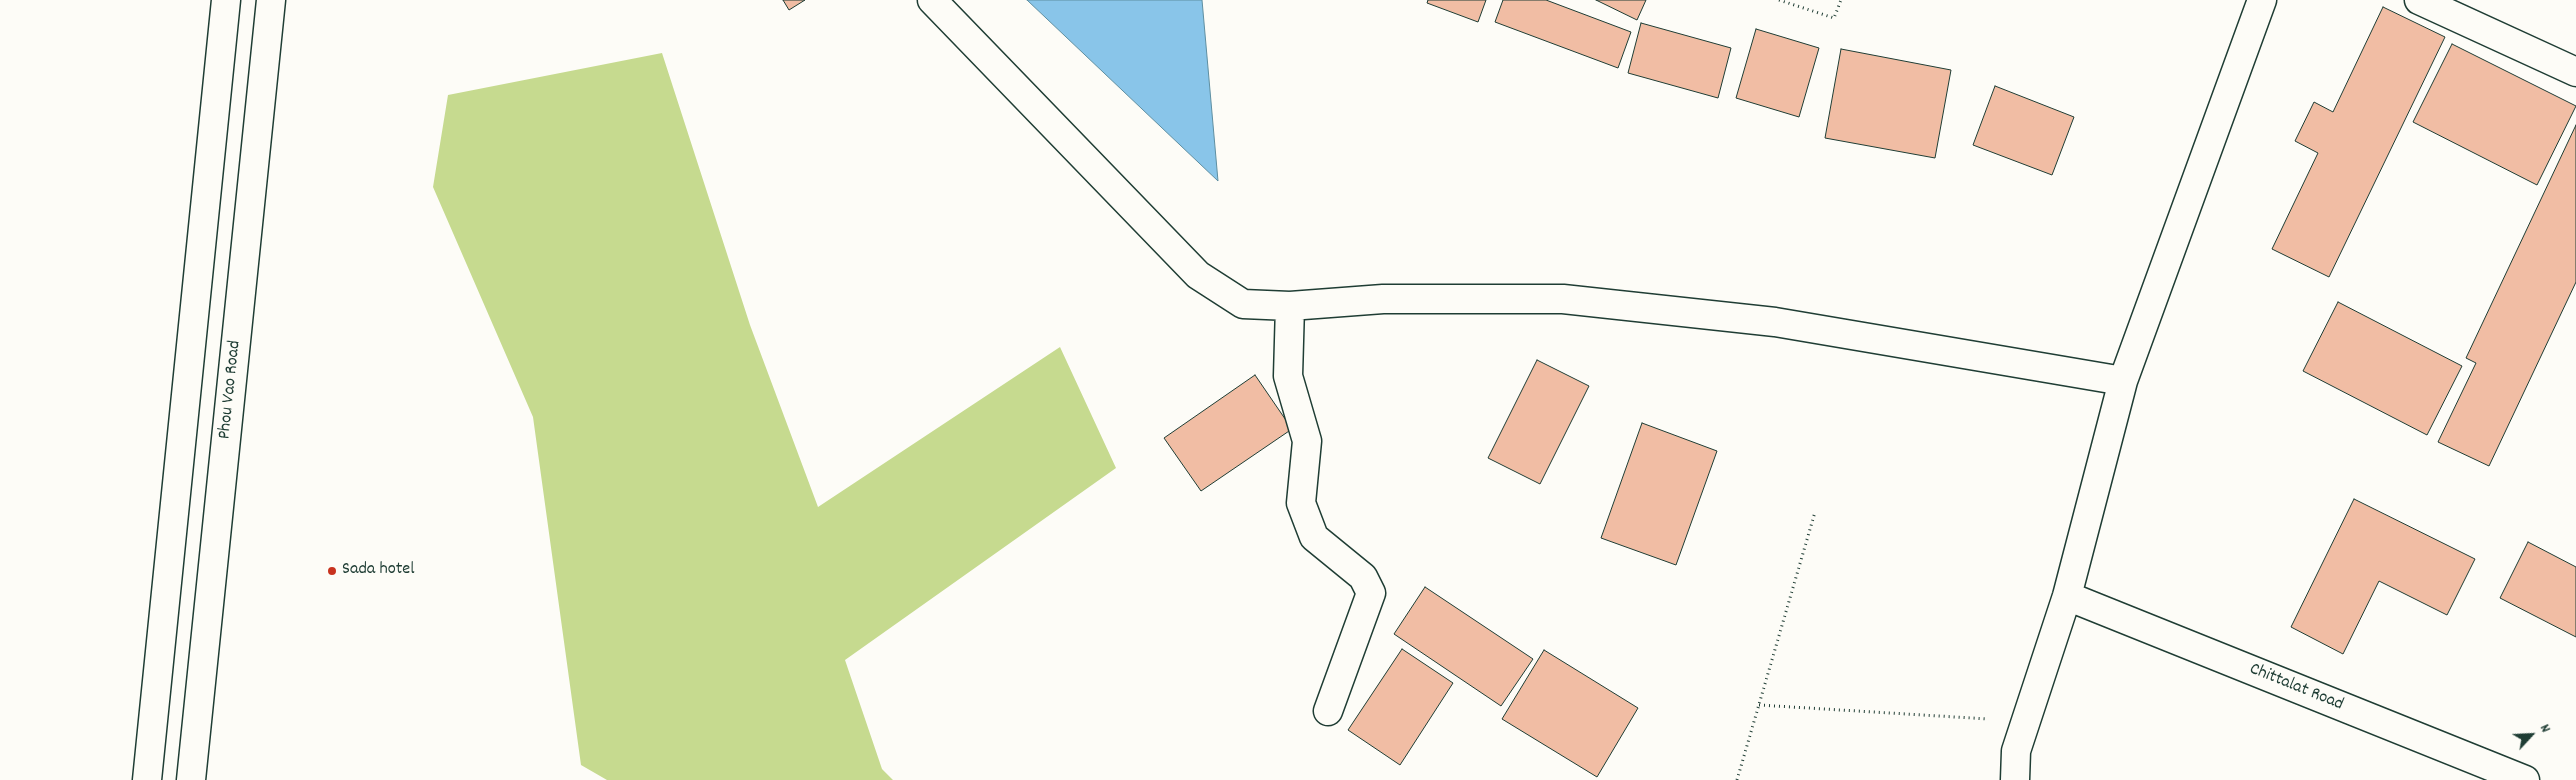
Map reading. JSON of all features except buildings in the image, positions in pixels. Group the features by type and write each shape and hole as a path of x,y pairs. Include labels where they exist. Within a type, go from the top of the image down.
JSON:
{"street":[{"path":"147,780 226,0"},
{"name":"Phou Vao Road","path":"191,780 271,0"},
{"path":"932,0 1198,275 1243,304 1290,306 1383,299 1563,299 1775,322 2122,381"},
{"path":"2015,780 2016,751 2067,596 2122,381 2262,0"},
{"path":"2419,0 2576,72"},
{"path":"1290,306 1288,376 1307,441 1301,503 1314,538 1363,577 1371,593 1328,711"},
{"name":"Chittalat Road","path":"2067,596 2525,780"}],"path":[{"path":"1779,0 1834,18 1841,0"},
{"path":"1737,780 1815,512"},
{"path":"1759,706 2026,722"}],"green space":[{"path":"662,53 750,325 818,507 1060,347 1116,468 845,660 882,769 893,780 607,780 581,765 533,417 433,187 448,95"}],"water":[{"path":"1027,0 1202,0 1218,181"}],"place":[{"name":"Sada hotel","path":"332,571"}]}
